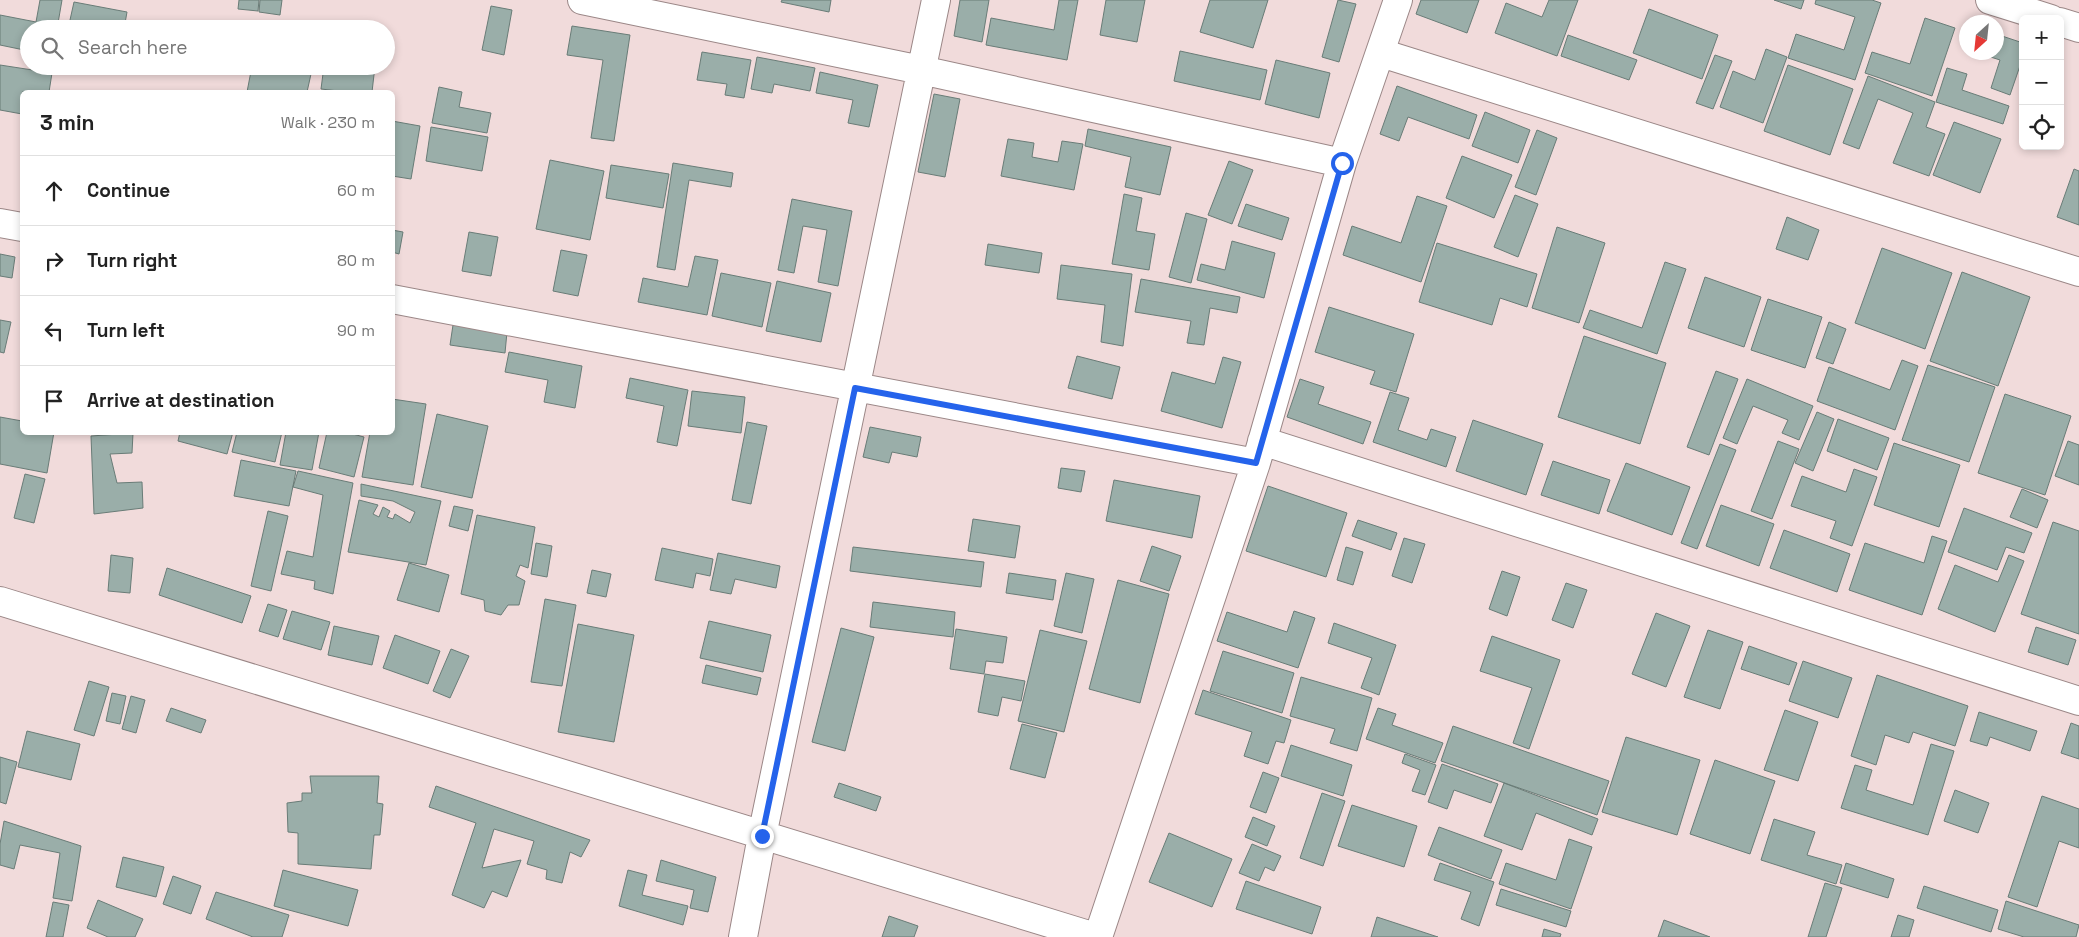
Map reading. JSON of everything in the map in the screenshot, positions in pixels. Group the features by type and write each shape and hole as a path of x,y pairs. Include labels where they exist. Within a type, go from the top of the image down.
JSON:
{"street":[{"path":"582,0 921,70 1342,163"},
{"path":"743,937 762,836 936,0"},
{"path":"0,601 1096,937 1259,452 1342,163 1398,0"},
{"path":"1990,0 2038,15"},
{"path":"2064,23 2079,28"},
{"path":"1381,53 2079,272"},
{"path":"0,222 20,227"},
{"path":"395,300 855,388 1259,452 2079,701"}],"building":[{"path":"40,0 62,0 59,20 36,20"},
{"path":"239,0 259,0 258,11 238,9"},
{"path":"260,0 282,0 280,15 259,12"},
{"path":"782,0 831,0 829,12 781,2"},
{"path":"960,0 989,0 982,42 954,36"},
{"path":"1059,0 1078,0 1067,60 986,45 991,18 1054,30"},
{"path":"1106,0 1145,0 1137,42 1100,35"},
{"path":"1210,0 1268,0 1253,48 1200,32"},
{"path":"1338,0 1356,4 1339,62 1322,57"},
{"path":"1421,0 1479,0 1467,33 1416,14"},
{"path":"1549,0 1578,0 1557,56 1495,33 1506,3 1542,17"},
{"path":"1774,0 1804,0 1801,9"},
{"path":"1816,0 1872,0 1881,3 1855,80 1788,58 1796,34 1844,50 1855,17 1815,4"},
{"path":"74,2 127,12 126,20 70,20"},
{"path":"491,6 512,10 504,55 482,50"},
{"path":"1649,9 1718,35 1702,79 1633,53"},
{"path":"0,15 26,20 20,20 20,49 0,45"},
{"path":"1925,18 1955,28 1932,96 1865,73 1872,52 1910,64"},
{"path":"572,26 630,35 614,141 591,138 603,60 567,55"},
{"path":"1568,35 1637,60 1629,80 1561,56"},
{"path":"2004,37 2019,42 2019,69 2010,95 1991,88 2000,60 2004,60"},
{"path":"1766,49 1787,57 1763,123 1720,107 1733,71 1755,80"},
{"path":"1180,51 1267,70 1260,100 1174,81"},
{"path":"702,52 751,60 744,98 725,95 727,84 697,80"},
{"path":"1715,55 1732,61 1713,109 1696,103"},
{"path":"757,57 815,68 810,91 774,84 772,93 751,89"},
{"path":"1276,60 1330,73 1319,118 1265,104"},
{"path":"0,65 20,68 20,75 52,75 49,90 20,90 20,114 0,110"},
{"path":"1788,65 1853,89 1830,155 1764,131"},
{"path":"1947,68 1967,74 1962,90 2009,106 2003,124 1936,102"},
{"path":"820,72 878,85 869,127 848,123 853,100 816,93"},
{"path":"250,75 311,75 307,90 247,90"},
{"path":"323,75 374,75 372,90 321,89"},
{"path":"1868,76 1935,102 1926,127 1945,134 1929,176 1893,163 1913,113 1878,99 1859,149 1843,143"},
{"path":"1397,86 1477,115 1469,139 1408,117 1399,141 1380,134"},
{"path":"439,87 462,92 459,107 491,113 487,133 432,123"},
{"path":"934,94 960,99 945,177 918,172"},
{"path":"1485,112 1530,130 1518,163 1472,146"},
{"path":"395,122 420,126 411,179 395,176"},
{"path":"1954,122 2001,139 1980,193 1933,175"},
{"path":"431,127 488,137 482,171 426,161"},
{"path":"1088,129 1171,147 1160,195 1125,187 1131,157 1085,146"},
{"path":"1537,130 1557,138 1536,195 1515,187"},
{"path":"1008,139 1034,143 1032,157 1058,162 1062,141 1083,144 1074,190 1001,176"},
{"path":"1462,156 1512,175 1494,218 1446,198"},
{"path":"550,160 604,171 590,240 536,229"},
{"path":"1229,161 1253,170 1232,224 1208,215"},
{"path":"673,163 733,173 731,187 689,180 675,270 657,267"},
{"path":"611,165 669,174 663,208 606,198"},
{"path":"2074,169 2079,171 2079,225 2057,217"},
{"path":"1124,194 1142,198 1136,231 1155,234 1149,270 1112,264"},
{"path":"1515,195 1538,204 1518,257 1494,247"},
{"path":"1417,196 1447,206 1421,282 1343,255 1352,226 1401,243"},
{"path":"792,199 852,211 838,286 818,282 827,230 803,226 794,273 778,270"},
{"path":"1246,204 1289,218 1282,240 1238,226"},
{"path":"1186,213 1207,219 1191,283 1169,277"},
{"path":"1787,217 1819,230 1808,260 1776,249"},
{"path":"1557,227 1605,243 1579,323 1532,308"},
{"path":"395,231 403,232 399,254 395,253"},
{"path":"469,232 498,237 491,276 462,271"},
{"path":"1232,241 1275,253 1264,298 1197,280 1201,264 1225,270"},
{"path":"1437,243 1537,274 1527,307 1500,298 1492,325 1419,302"},
{"path":"988,244 1042,253 1039,273 985,265"},
{"path":"1882,248 1952,273 1925,349 1855,323"},
{"path":"561,250 587,255 578,296 553,291"},
{"path":"0,254 15,257 12,278 0,276"},
{"path":"695,256 718,260 707,315 638,302 643,278 688,287"},
{"path":"1665,262 1686,269 1657,354 1583,328 1590,310 1642,328"},
{"path":"1061,265 1132,274 1123,346 1101,342 1105,305 1057,299"},
{"path":"1962,272 2030,297 1998,386 1930,361"},
{"path":"721,273 771,283 762,327 712,316"},
{"path":"1705,277 1761,297 1744,347 1688,328"},
{"path":"1141,279 1240,297 1237,313 1210,308 1204,345 1187,343 1191,321 1135,312"},
{"path":"777,281 831,293 821,342 766,331"},
{"path":"1768,299 1822,317 1805,368 1751,350"},
{"path":"1329,307 1414,334 1396,392 1370,384 1375,371 1315,352"},
{"path":"0,320 11,322 4,353 0,352"},
{"path":"1829,322 1846,329 1833,364 1816,358"},
{"path":"453,325 507,332 505,353 450,345"},
{"path":"1584,336 1666,363 1640,444 1558,417"},
{"path":"509,352 582,366 575,408 544,402 548,380 505,372"},
{"path":"1077,356 1120,367 1112,399 1068,388"},
{"path":"1223,357 1241,362 1222,428 1161,411 1172,372 1215,384"},
{"path":"1902,360 1918,366 1895,430 1817,401 1829,367 1890,390"},
{"path":"1928,365 1995,387 1969,462 1902,440"},
{"path":"1716,371 1738,379 1709,455 1687,447"},
{"path":"630,378 688,390 677,446 657,442 664,406 626,398"},
{"path":"1300,379 1324,387 1318,404 1371,422 1363,444 1287,417"},
{"path":"1747,379 1813,406 1799,440 1782,433 1788,420 1753,406 1737,444 1723,438"},
{"path":"692,391 745,397 741,433 688,426"},
{"path":"1390,392 1409,398 1398,430 1427,440 1431,429 1456,437 1446,467 1373,442"},
{"path":"2005,394 2071,416 2045,495 1978,473"},
{"path":"395,399 426,404 413,485 362,477 369,435 395,435"},
{"path":"1817,412 1834,419 1813,471 1795,463"},
{"path":"437,414 488,426 472,498 421,487"},
{"path":"0,417 20,421 20,435 53,435 47,473 0,464"},
{"path":"1838,419 1889,438 1877,470 1827,451"},
{"path":"1473,420 1543,444 1526,495 1456,471"},
{"path":"747,422 767,426 751,504 732,500"},
{"path":"870,427 921,437 917,457 892,452 889,463 863,457"},
{"path":"133,435 132,453 110,454 117,483 142,482 143,508 94,514 91,436"},
{"path":"179,435 232,435 227,454 178,441"},
{"path":"236,435 281,435 275,462 232,452"},
{"path":"285,435 318,435 312,470 280,465"},
{"path":"326,435 356,435 364,437 354,477 319,468"},
{"path":"1778,441 1799,449 1772,519 1751,511"},
{"path":"2068,441 2079,445 2079,485 2055,476"},
{"path":"1894,443 1960,465 1939,527 1874,505"},
{"path":"1720,444 1736,450 1697,549 1681,543"},
{"path":"241,460 296,471 289,506 234,496"},
{"path":"1553,461 1610,480 1599,514 1541,495"},
{"path":"1626,463 1690,487 1672,535 1607,511"},
{"path":"1061,468 1085,471 1081,492 1058,488"},
{"path":"1854,469 1877,477 1852,546 1830,538 1836,521 1791,506 1802,476 1846,492"},
{"path":"298,471 353,483 333,594 314,589 315,581 281,574 287,551 313,557 323,495 293,487"},
{"path":"25,474 45,479 34,523 14,518"},
{"path":"1114,480 1200,496 1192,538 1106,521"},
{"path":"361,484 441,501 426,565 348,552 359,500 378,505 373,514 379,517 383,507 390,511 387,517 393,519 395,514 410,523 415,512 393,501 361,496"},
{"path":"1268,486 1347,513 1326,577 1246,551"},
{"path":"2022,489 2048,500 2037,528 2010,517"},
{"path":"1721,505 1774,524 1759,566 1706,546"},
{"path":"454,506 473,510 468,531 449,526"},
{"path":"1964,508 2032,533 2024,553 2006,547 1997,570 1948,552"},
{"path":"268,511 288,516 271,591 251,586"},
{"path":"477,515 535,527 528,568 520,565 516,576 525,581 519,605 508,605 501,615 485,611 484,600 461,594"},
{"path":"973,519 1020,526 1015,558 968,551"},
{"path":"1358,520 1397,533 1391,550 1352,536"},
{"path":"2053,522 2079,531 2079,634 2021,614"},
{"path":"1784,530 1850,554 1837,592 1770,568"},
{"path":"1932,536 1947,541 1922,615 1849,590 1865,543 1924,563"},
{"path":"1404,538 1425,544 1412,583 1392,576"},
{"path":"536,543 552,546 547,577 531,574"},
{"path":"1152,546 1181,556 1169,591 1140,581"},
{"path":"853,547 984,562 981,587 850,571"},
{"path":"1346,547 1363,552 1353,585 1337,580"},
{"path":"662,548 713,559 710,576 696,573 693,588 655,580"},
{"path":"718,553 780,566 776,588 735,579 731,594 710,590"},
{"path":"111,555 133,558 130,593 108,591"},
{"path":"2009,555 2024,561 1995,632 1938,609 1955,565 1998,582"},
{"path":"409,563 449,575 439,612 397,600"},
{"path":"167,568 251,596 242,623 159,595"},
{"path":"592,570 611,574 606,597 587,593"},
{"path":"1502,571 1520,577 1507,616 1489,609"},
{"path":"1009,573 1056,580 1053,600 1006,593"},
{"path":"1066,573 1094,579 1082,633 1054,626"},
{"path":"1118,580 1169,594 1140,703 1089,689"},
{"path":"1566,583 1587,590 1573,628 1552,620"},
{"path":"545,599 576,605 562,686 531,682"},
{"path":"873,602 955,612 953,637 870,627"},
{"path":"268,604 287,610 278,637 259,631"},
{"path":"292,611 330,622 321,650 283,639"},
{"path":"1294,611 1315,618 1298,668 1217,641 1227,612 1287,632"},
{"path":"1656,613 1690,626 1666,687 1632,674"},
{"path":"709,621 771,635 763,672 700,658"},
{"path":"1334,623 1396,645 1379,695 1361,688 1372,658 1328,643"},
{"path":"578,624 634,635 614,742 558,732"},
{"path":"334,626 379,636 372,665 328,655"},
{"path":"2036,627 2076,640 2068,665 2028,652"},
{"path":"841,628 874,637 845,751 812,742"},
{"path":"956,629 1007,637 1003,663 986,661 984,674 950,669"},
{"path":"1040,630 1087,641 1064,732 1018,721"},
{"path":"1708,630 1743,642 1720,709 1684,697"},
{"path":"395,635 440,651 428,684 383,668"},
{"path":"1492,636 1560,660 1529,749 1513,743 1532,688 1480,671"},
{"path":"1749,646 1797,663 1789,685 1741,669"},
{"path":"451,649 469,656 450,698 433,691"},
{"path":"1223,651 1294,673 1282,713 1210,691"},
{"path":"1803,661 1852,678 1838,718 1789,701"},
{"path":"706,665 761,678 757,695 702,683"},
{"path":"985,674 1025,681 1021,701 1002,697 998,716 978,712"},
{"path":"1877,675 1968,706 1955,746 1913,732 1909,743 1885,735 1876,765 1851,756"},
{"path":"1301,677 1372,698 1357,751 1330,743 1335,729 1290,716"},
{"path":"89,681 109,687 94,736 74,730"},
{"path":"1203,690 1291,720 1284,743 1276,741 1268,764 1244,756 1252,732 1195,714"},
{"path":"112,693 126,696 120,724 106,721"},
{"path":"131,696 145,700 136,733 122,729"},
{"path":"171,708 206,720 201,733 166,721"},
{"path":"1378,708 1396,714 1392,725 1443,743 1435,763 1366,739"},
{"path":"1785,710 1818,722 1798,781 1764,770"},
{"path":"1979,712 2037,731 2030,751 1990,737 1987,746 1970,741"},
{"path":"2071,723 2079,726 2079,759 2061,753"},
{"path":"1022,724 1057,733 1045,778 1010,769"},
{"path":"1453,726 1609,781 1597,815 1441,761"},
{"path":"27,731 80,744 71,780 18,767"},
{"path":"1626,737 1700,760 1677,835 1602,812"},
{"path":"1931,744 1954,751 1928,835 1841,808 1855,765 1872,770 1866,790 1913,805"},
{"path":"1291,745 1352,765 1343,796 1281,776"},
{"path":"1405,754 1436,765 1425,795 1412,791 1420,770 1402,763"},
{"path":"0,757 17,762 6,804 0,802"},
{"path":"1715,760 1775,781 1750,854 1690,834"},
{"path":"1442,764 1498,784 1491,803 1454,790 1447,809 1428,802"},
{"path":"1263,772 1279,778 1266,813 1250,807"},
{"path":"310,776 379,776 377,803 383,804 380,835 374,835 371,869 298,864 298,833 288,832 287,803 302,801 302,793 312,793"},
{"path":"839,783 881,797 876,811 834,797"},
{"path":"1504,783 1598,819 1592,835 1536,813 1522,850 1484,836"},
{"path":"436,786 590,840 581,857 570,852 562,883 546,879 547,870 527,864 534,841 494,829 482,868 521,860 507,897 492,891 484,908 452,895 476,823 429,807"},
{"path":"1955,790 1989,803 1978,833 1944,821"},
{"path":"1322,793 1345,801 1323,866 1300,858"},
{"path":"2042,796 2079,809 2079,848 2059,841 2037,907 2008,897"},
{"path":"1352,805 1417,826 1404,867 1338,846"},
{"path":"1253,817 1275,826 1267,846 1245,837"},
{"path":"1774,819 1815,832 1807,855 1842,865 1836,884 1761,860"},
{"path":"4,821 81,846 72,901 53,898 60,853 20,845 14,869 0,865 0,844"},
{"path":"1439,827 1502,850 1491,879 1428,855"},
{"path":"1169,833 1232,859 1212,907 1149,882"},
{"path":"1569,839 1592,847 1571,909 1499,884 1506,863 1556,880"},
{"path":"1252,844 1281,856 1274,871 1265,867 1259,881 1239,873"},
{"path":"123,857 164,867 156,897 116,887"},
{"path":"661,860 716,877 708,912 690,908 694,890 656,881"},
{"path":"1440,863 1494,882 1479,926 1461,919 1471,892 1434,880"},
{"path":"1846,863 1894,879 1888,898 1840,883"},
{"path":"283,870 358,890 348,926 274,906"},
{"path":"628,870 647,875 642,895 688,906 683,925 619,906"},
{"path":"173,876 201,886 191,914 163,904"},
{"path":"1246,881 1321,907 1312,934 1236,909"},
{"path":"1825,883 1842,888 1826,937 1808,937"},
{"path":"1924,886 1998,910 1991,932 1917,908"},
{"path":"1501,889 1571,911 1566,927 1496,905"},
{"path":"216,892 289,915 282,937 253,937 206,919"},
{"path":"98,900 143,919 135,937 108,937 87,928"},
{"path":"2006,901 2079,925 2076,937 2024,937 1998,929"},
{"path":"53,902 69,905 63,937 46,937"},
{"path":"1898,915 1914,920 1909,937 1891,937"},
{"path":"889,916 918,926 914,937 882,937"},
{"path":"1377,917 1438,937 1371,937"},
{"path":"1664,920 1710,937 1658,937"},
{"path":"1544,929 1561,934 1560,937 1542,937"}],"route":[{"path":"762,836 855,388 1256,463 1342,163"}]}
